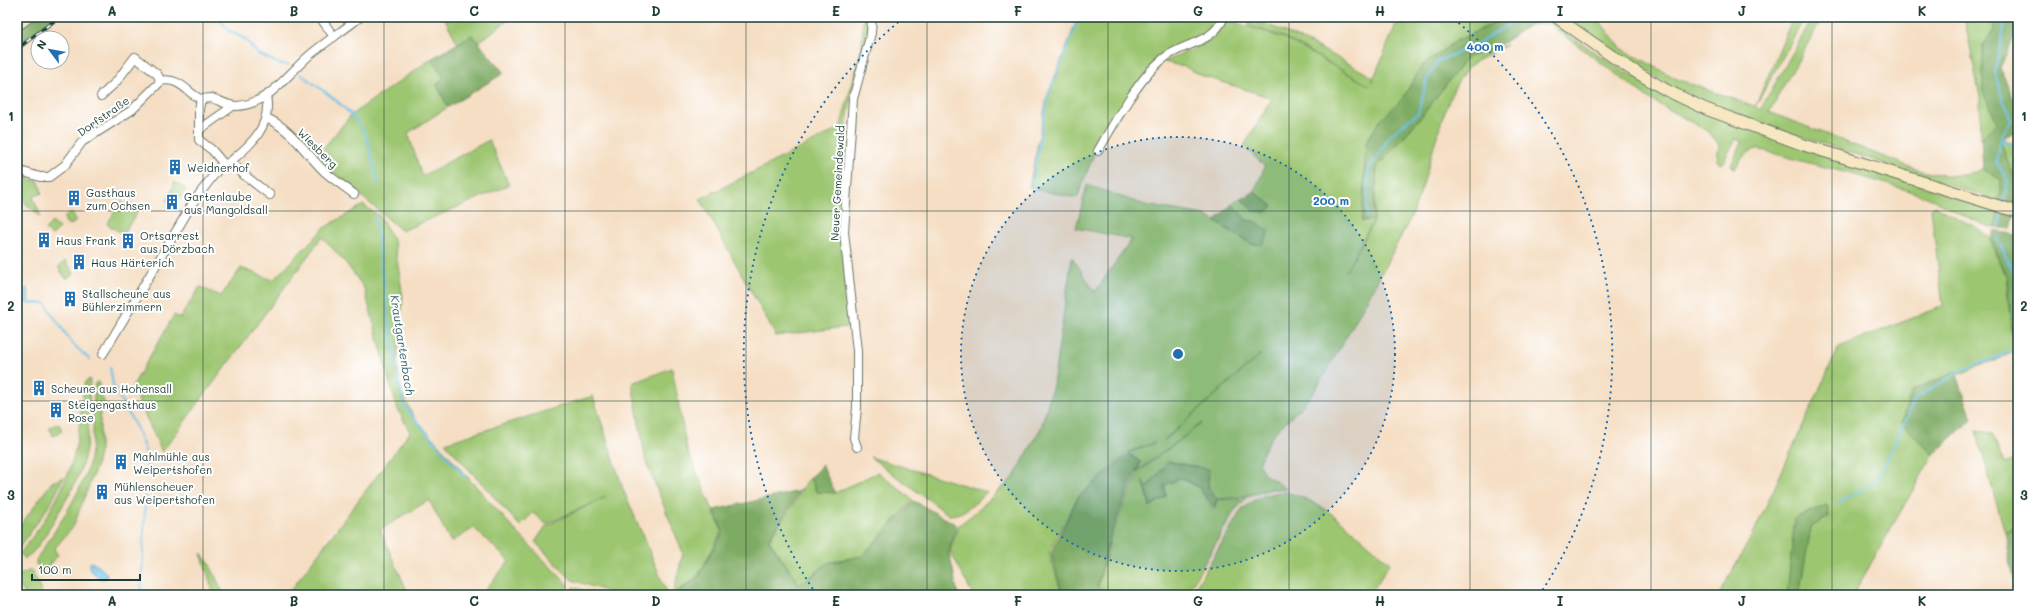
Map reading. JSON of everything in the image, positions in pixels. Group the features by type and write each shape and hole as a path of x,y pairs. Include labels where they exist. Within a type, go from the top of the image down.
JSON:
{"main road":[{"path":"17,25 28,17"},
{"path":"1556,17 1626,66 1666,90 1706,109 1804,145 2018,212"}],"street":[{"path":"320,17 334,38"},
{"path":"101,96 116,82 135,57 157,74 161,81 172,81 182,85 201,99 212,98 233,106 245,105 266,96 311,54 360,17"},
{"name":"Neuer Gemeindewald","path":"857,448 854,438 857,408 857,350 844,232 853,100 871,33 872,17"},
{"path":"1098,151 1124,108 1152,69 1164,58 1214,32 1224,17"},
{"name":"Dorfstraße","path":"17,170 40,177 49,177 65,165 82,142 132,110 161,81"},
{"path":"103,354 194,201 223,163 226,164 232,161 260,133 266,118 266,96"},
{"path":"201,99 199,109 200,142 212,150 223,163"},
{"path":"199,130 233,106"},
{"name":"Wiesberg","path":"266,118 274,121 290,134 325,171 354,194"},
{"path":"232,161 244,176 270,195"}],"green space":[{"path":"35,17 56,17 39,30 30,30 30,36 17,46 17,30"},
{"path":"444,17 512,17 479,42 472,35 458,44"},
{"path":"863,17 868,17 870,24 853,88 846,127 842,224 838,227 853,326 776,336 700,199 840,128 862,47"},
{"path":"1078,17 1219,17 1215,26 1205,36 1159,56 1095,151 1077,198 1029,188 1047,97"},
{"path":"1399,17 1508,17 1456,41 1422,66 1403,98 1379,122 1362,221 1373,221 1346,271 1374,221 1377,167 1421,117 1467,57 1507,45 1474,63 1459,79 1450,97 1423,186 1408,223 1320,383 1305,403 1275,433 1263,452 1259,464 1264,474 1287,489 1271,489 1247,496 1218,499 1209,488 1209,469 1168,461 1146,488 1143,480 1150,507 1166,497 1165,486 1180,478 1198,487 1214,510 1217,500 1246,498 1234,511 1186,595 1113,595 1098,586 1111,536 1138,472 1202,423 1137,471 1141,462 1128,453 1155,443 1128,452 1078,497 1049,552 1062,595 973,595 950,551 959,525 1014,477 1041,428 1053,385 1072,257 1095,292 1132,239 1076,228 1087,185 1145,205 1205,215 1238,236 1257,222 1246,220 1232,204 1236,200 1241,199 1254,211 1266,212 1273,206 1254,192 1265,167 1244,146 1272,98 1203,76 1185,67 1164,62 1210,40 1218,32 1225,19 1284,38 1370,86 1284,37 1248,25 1251,19 1283,31 1328,53 1373,77 1372,82","holes":["1261,354 1165,440 1164,440"]},
{"path":"1508,17 1524,17 1529,25 1497,47 1467,57 1421,117 1377,167 1373,220 1362,221 1366,142 1379,122 1403,98 1422,66 1456,41"},
{"path":"1524,17 1543,17 1622,70 1692,108 1730,124 1750,129 1999,211 1996,228 1977,222 1933,200 1904,189 1758,149 1750,151 1735,169 1731,165 1742,142 1736,139 1723,162 1720,164 1717,161 1719,145 1709,132 1651,100 1549,24 1529,25"},
{"path":"1565,17 1602,17 1601,23 1621,48 1677,79 1754,106 1760,110 1813,17 1825,17 1821,20 1769,112 1918,170 1943,175 1960,175 1976,172 1983,168 2001,180 1999,201 1733,114 1671,86 1625,59"},
{"path":"1793,17 1805,17 1755,107"},
{"path":"1964,17 1993,17 1994,30 1983,44 1983,92 1997,122 1981,138 1980,97"},
{"path":"1993,17 2018,17 2017,29 2000,68 2018,109 2018,130 2003,138 2001,142 2008,163 2018,180 2017,207 2011,228 1996,228 2001,180 1983,168 1981,138 1997,122 1983,92 1983,44 1994,30"},
{"path":"472,35 504,73 448,107 437,85 444,77 431,59"},
{"path":"431,59 444,77 437,85 448,107 408,133 422,176 489,140 509,185 402,231 316,157 351,115"},
{"path":"2002,139 2018,145 2018,180 2008,163 2001,142"},
{"path":"20,176 39,182 42,193 33,197 41,217 23,201 17,198 17,185"},
{"path":"175,182 186,189 175,206 167,201"},
{"path":"1254,192 1273,206 1266,212 1254,211 1241,199"},
{"path":"121,202 137,213 123,234 107,224"},
{"path":"1232,204 1246,220 1257,222 1268,231 1267,238 1262,245 1251,244 1215,221"},
{"path":"363,205 380,216 394,241 403,297 397,365 401,392 414,417 514,529 568,585 563,595 531,592 528,595 481,595 509,561 474,528 451,542 429,500 380,530 409,595 287,595 410,432 397,408 364,288 346,263 322,237 162,452 132,387 174,315 180,318 200,287 221,296 241,268 273,280 324,228"},
{"path":"1935,206 1985,233 1990,239 2006,276 2012,341 2018,346 2018,362 2014,352 1957,375 1956,372 1901,423 1933,455 1853,595 1799,595 1811,527 1829,517 1827,505 1795,518 1787,595 1719,595 1754,532 1839,347 1943,306 1931,209"},
{"path":"68,214 72,214 74,215 74,223 68,224 65,221 65,217"},
{"path":"52,222 59,228 52,236 45,229"},
{"path":"1994,231 2018,235 2018,346 2012,341 2007,276 1991,239"},
{"path":"66,261 74,274 66,279 58,267"},
{"path":"672,368 687,450 722,531 698,576 673,595 683,553 646,462 632,383"},
{"path":"1956,372 1972,419 1933,455 1901,423 1912,390"},
{"path":"90,379 89,421 86,452 80,470 70,493 44,537 34,551 25,559 20,553 48,514 69,471 77,440 85,382"},
{"path":"99,382 100,391 106,407 102,409 100,413 100,449 96,467 73,527 54,549 58,555 46,568 41,570 36,565 36,560 74,500 89,463 92,443 95,383"},
{"path":"593,396 623,489 668,595 618,595 572,580 535,542 546,526 606,497 546,524 533,513 520,526 445,443"},
{"path":"59,424 62,431 53,436 49,427"},
{"path":"1976,431 1992,433 2004,464 2018,459 2018,525 2005,533"},
{"path":"1128,454 1140,462 1110,535 1097,587 1111,595 1063,595 1051,553 1078,498"},
{"path":"870,457 987,492 965,510 960,513 949,515"},
{"path":"1169,462 1208,469 1208,489 1217,499 1214,507 1199,487 1180,477 1164,485 1166,497 1150,506 1146,489"},
{"path":"822,465 835,493 817,492 810,478"},
{"path":"878,472 913,500 862,556 828,562 800,585 769,540 802,491 800,490 810,478 817,492 835,493"},
{"path":"64,477 51,503 17,551 17,530 52,482"},
{"path":"800,491 768,540 800,585 829,563 862,556 914,501 957,525 949,551 958,595 674,595 698,577 723,532 714,510"},
{"path":"1284,492 1299,496 1328,511 1390,563 1370,595 1191,595 1241,511 1261,497"},
{"path":"1827,505 1829,517 1811,527 1799,595 1787,595 1795,518"},
{"path":"2018,525 2018,595 2017,595 2005,533"},
{"path":"201,553 209,563 224,595 214,595"},
{"path":"31,570 42,595 26,595 17,583 17,576"},
{"path":"573,587 602,595 572,595"}],"water":[{"path":"27,288 29,293 28,303 17,302 17,294"},
{"path":"91,562 99,566 107,574 106,578 101,579 91,571 89,566"}],"waterway":[{"name":"Krautgartenbach","path":"218,17 228,30 245,39 258,54 280,64 289,65"},
{"path":"1031,187 1048,97 1079,17"},
{"path":"1367,216 1368,171 1390,135 1418,113 1427,79 1438,61 1471,47 1521,17"},
{"path":"2004,203 2008,181 1996,161 2002,134 2012,119 2003,100 1995,72 2006,17"},
{"name":"Krautgartenbach","path":"300,74 340,104 360,125 367,138 378,184"},
{"path":"2001,140 2018,146"},
{"path":"1999,226 2002,211"},
{"name":"Krautgartenbach","path":"375,217 388,315 403,405 465,477"},
{"path":"1997,238 2018,286"},
{"path":"27,301 28,303 45,303 71,342 90,360"},
{"path":"1838,503 1876,481 1916,398 1962,370 2018,349"},
{"path":"110,367 113,385 137,429 147,456 147,472"},
{"path":"141,595 146,487"},
{"path":"2018,536 2014,540 2018,555"}],"railway":[{"path":"17,49 59,17"}],"place":[{"name":"Weidnerhof","path":"175,167"},
{"name":"Gasthaus zum Ochsen","path":"74,198"},
{"name":"Gartenlaube aus Mangoldsall","path":"172,202"},
{"name":"Haus Frank","path":"44,240"},
{"name":"Ortsarrest aus Dörzbach","path":"128,241"},
{"name":"Haus Härterich","path":"79,262"},
{"name":"Stallscheune aus Bühlerzimmern","path":"70,299"},
{"name":"Scheune aus Hohensall","path":"39,388"},
{"name":"Steigengasthaus Rose","path":"56,410"},
{"name":"Mahlmühle aus Weipertshofen","path":"121,462"},
{"name":"Mühlenscheuer aus Weipertshofen","path":"102,492"}]}
